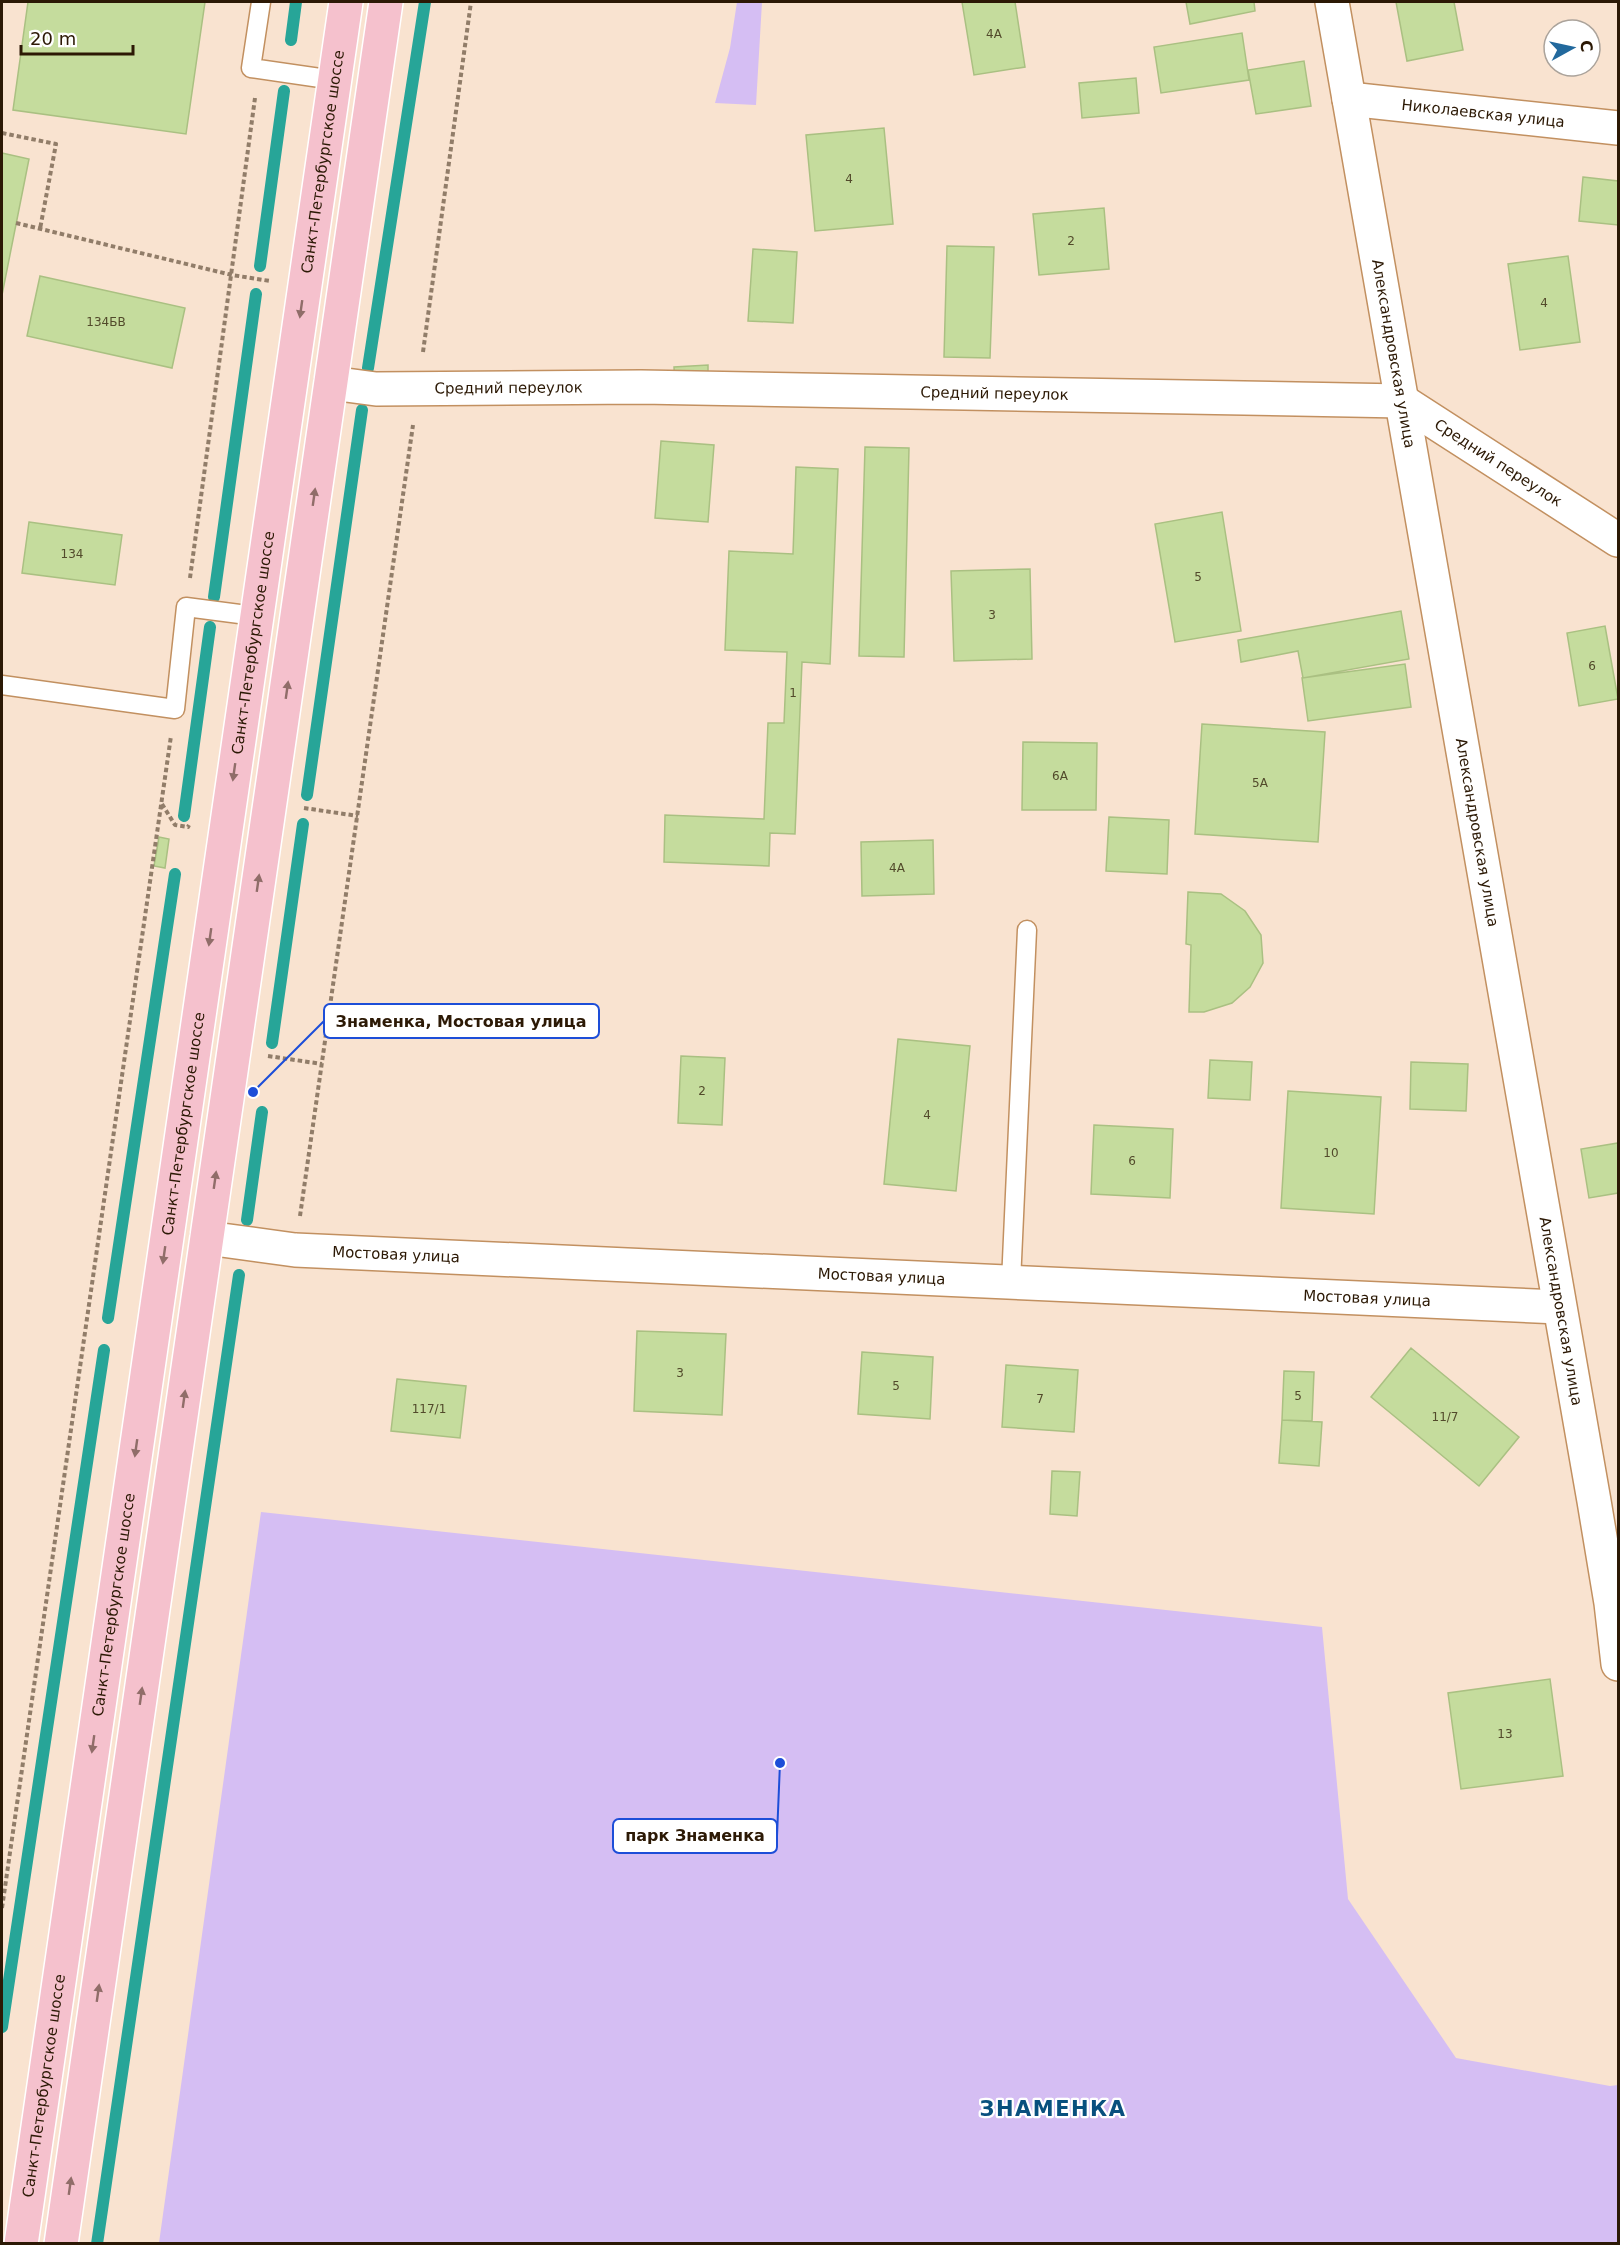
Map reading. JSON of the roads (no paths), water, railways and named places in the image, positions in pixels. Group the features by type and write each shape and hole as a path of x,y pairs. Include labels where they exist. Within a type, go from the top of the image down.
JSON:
{"main road":[{"name":"Санкт-Петербургское шоссе","path":"21,2244 255,616 346,2"},
{"path":"61,2244 386,2"}],"street":[{"name":"Александровская улица","path":"1332,2 1560,1306 1615,1602 1618,1664"},
{"name":"Николаевская улица","path":"1349,99 1618,128"},
{"name":"Средний переулок","path":"331,383 376,390 641,387 1402,401 1618,540"},
{"name":"Мостовая улица","path":"207,1238 295,1250 1560,1306"}],"lane":[{"path":"261,2 251,68 334,80"},
{"path":"2,686 175,709 186,607 255,616"},
{"path":"1011,1282 1027,930"}],"waterway":[{"path":"291,40 296,2"},
{"path":"368,368 425,2"},
{"path":"260,266 284,91"},
{"path":"214,597 256,294"},
{"path":"307,795 362,410"},
{"path":"184,816 210,627"},
{"path":"272,1043 303,824"},
{"path":"108,1318 175,874"},
{"path":"247,1220 262,1112"},
{"path":"97,2244 239,1275"},
{"path":"2,2027 104,1350"}],"place":[{"name":"Знаменка, Мостовая улица","path":"253,1092"},
{"name":"парк Знаменка","path":"780,1763"}],"district":[{"name":"ЗНАМЕНКА","path":"1053,2109"}]}
